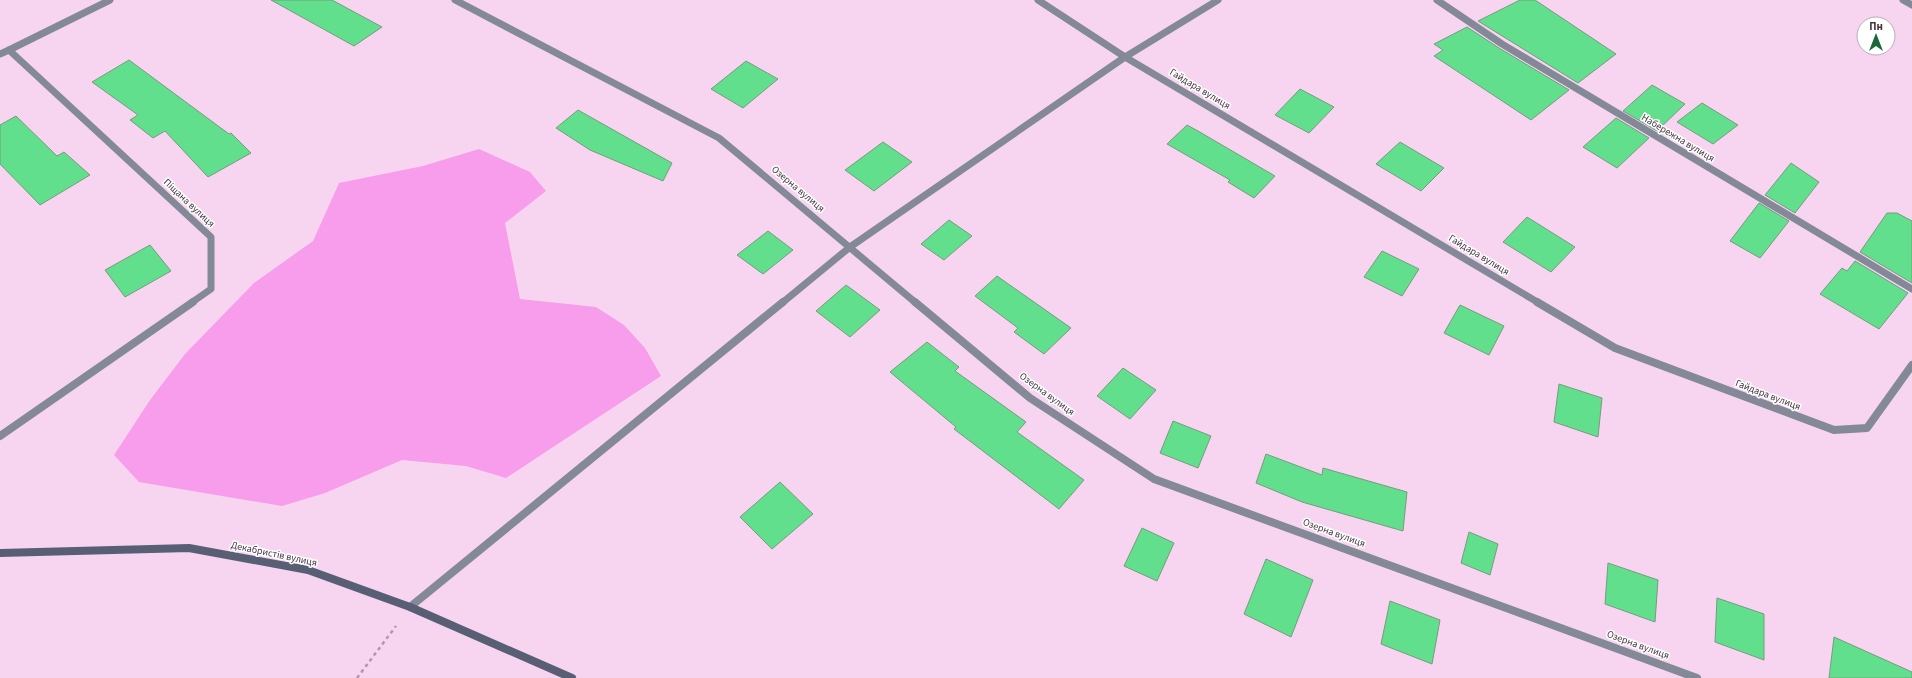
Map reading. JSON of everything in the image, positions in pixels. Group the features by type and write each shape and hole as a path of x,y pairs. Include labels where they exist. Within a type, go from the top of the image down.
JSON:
{"street":[{"path":"0,54 110,0"},
{"name":"Озерна вулиця","path":"455,0 719,138 1030,398 1154,479 1697,678"},
{"name":"Гайдара вулиця","path":"1038,0 1126,57 1615,348 1834,430 1867,428 1912,365"},
{"path":"410,607 850,247 1126,57 1218,0"},
{"name":"Набережна вулиця","path":"1437,0 1502,44 1912,289"},
{"path":"1903,0 1912,5"},
{"name":"Піщана вулиця","path":"0,436 211,288 212,237 9,50"},
{"name":"Декабристів вулиця","path":"0,553 189,548 308,570 410,607 572,678"}],"path":[{"path":"357,678 410,607"}],"shaded area":[{"path":"479,149 530,172 546,191 505,223 520,299 596,307 624,325 645,348 661,376 506,478 466,466 402,460 325,493 282,506 139,482 114,455 150,400 185,354 254,283 313,241 339,183 423,166"}],"building":[{"path":"271,0 332,0 382,27 354,46"},
{"path":"1520,0 1535,0 1616,54 1578,83 1478,21"},
{"path":"1467,27 1569,90 1531,120 1434,56 1443,50 1434,44"},
{"path":"129,60 229,134 231,133 251,153 208,177 165,131 153,138 130,120 138,115 92,82"},
{"path":"746,61 778,79 743,108 711,89"},
{"path":"1652,85 1685,104 1657,131 1623,111"},
{"path":"1300,89 1334,107 1309,133 1275,115"},
{"path":"1702,103 1738,125 1713,144 1677,122"},
{"path":"578,110 672,163 663,181 590,150 556,128"},
{"path":"16,116 57,156 64,152 90,175 40,205 0,164 0,125"},
{"path":"1616,118 1649,138 1617,168 1583,147"},
{"path":"1187,125 1275,176 1254,198 1228,182 1230,180 1167,144"},
{"path":"883,142 912,162 874,191 845,170"},
{"path":"1400,142 1444,168 1421,191 1376,164"},
{"path":"1791,163 1819,182 1795,213 1765,195"},
{"path":"1759,203 1789,221 1760,258 1730,241"},
{"path":"1887,213 1897,213 1912,221 1912,283 1860,252"},
{"path":"1527,217 1575,247 1551,272 1503,242"},
{"path":"949,220 972,236 944,260 921,244"},
{"path":"768,231 793,250 763,274 737,255"},
{"path":"150,245 171,271 125,297 105,270"},
{"path":"1382,251 1419,269 1402,296 1364,277"},
{"path":"1855,261 1908,293 1879,329 1820,294 1842,268 1847,271"},
{"path":"997,276 1071,328 1044,354 1014,332 1018,328 975,296"},
{"path":"846,285 880,310 850,337 816,311"},
{"path":"1460,305 1504,326 1489,355 1444,333"},
{"path":"927,342 959,367 955,371 1026,422 1017,432 1084,480 1059,509 954,429 956,427 890,372"},
{"path":"1123,368 1156,390 1130,419 1097,396"},
{"path":"1559,384 1602,398 1598,437 1554,422"},
{"path":"1173,421 1211,436 1198,468 1160,453"},
{"path":"1266,454 1322,475 1323,468 1407,492 1403,531 1302,502 1256,483"},
{"path":"780,482 813,514 772,549 740,517"},
{"path":"1142,528 1174,543 1157,581 1124,566"},
{"path":"1469,532 1498,544 1490,575 1461,563"},
{"path":"1266,559 1313,580 1291,637 1244,614"},
{"path":"1608,563 1658,580 1655,622 1605,604"},
{"path":"1717,598 1764,614 1764,660 1715,642"},
{"path":"1390,601 1440,620 1432,664 1381,644"},
{"path":"1834,637 1912,672 1912,678 1829,678"}]}
